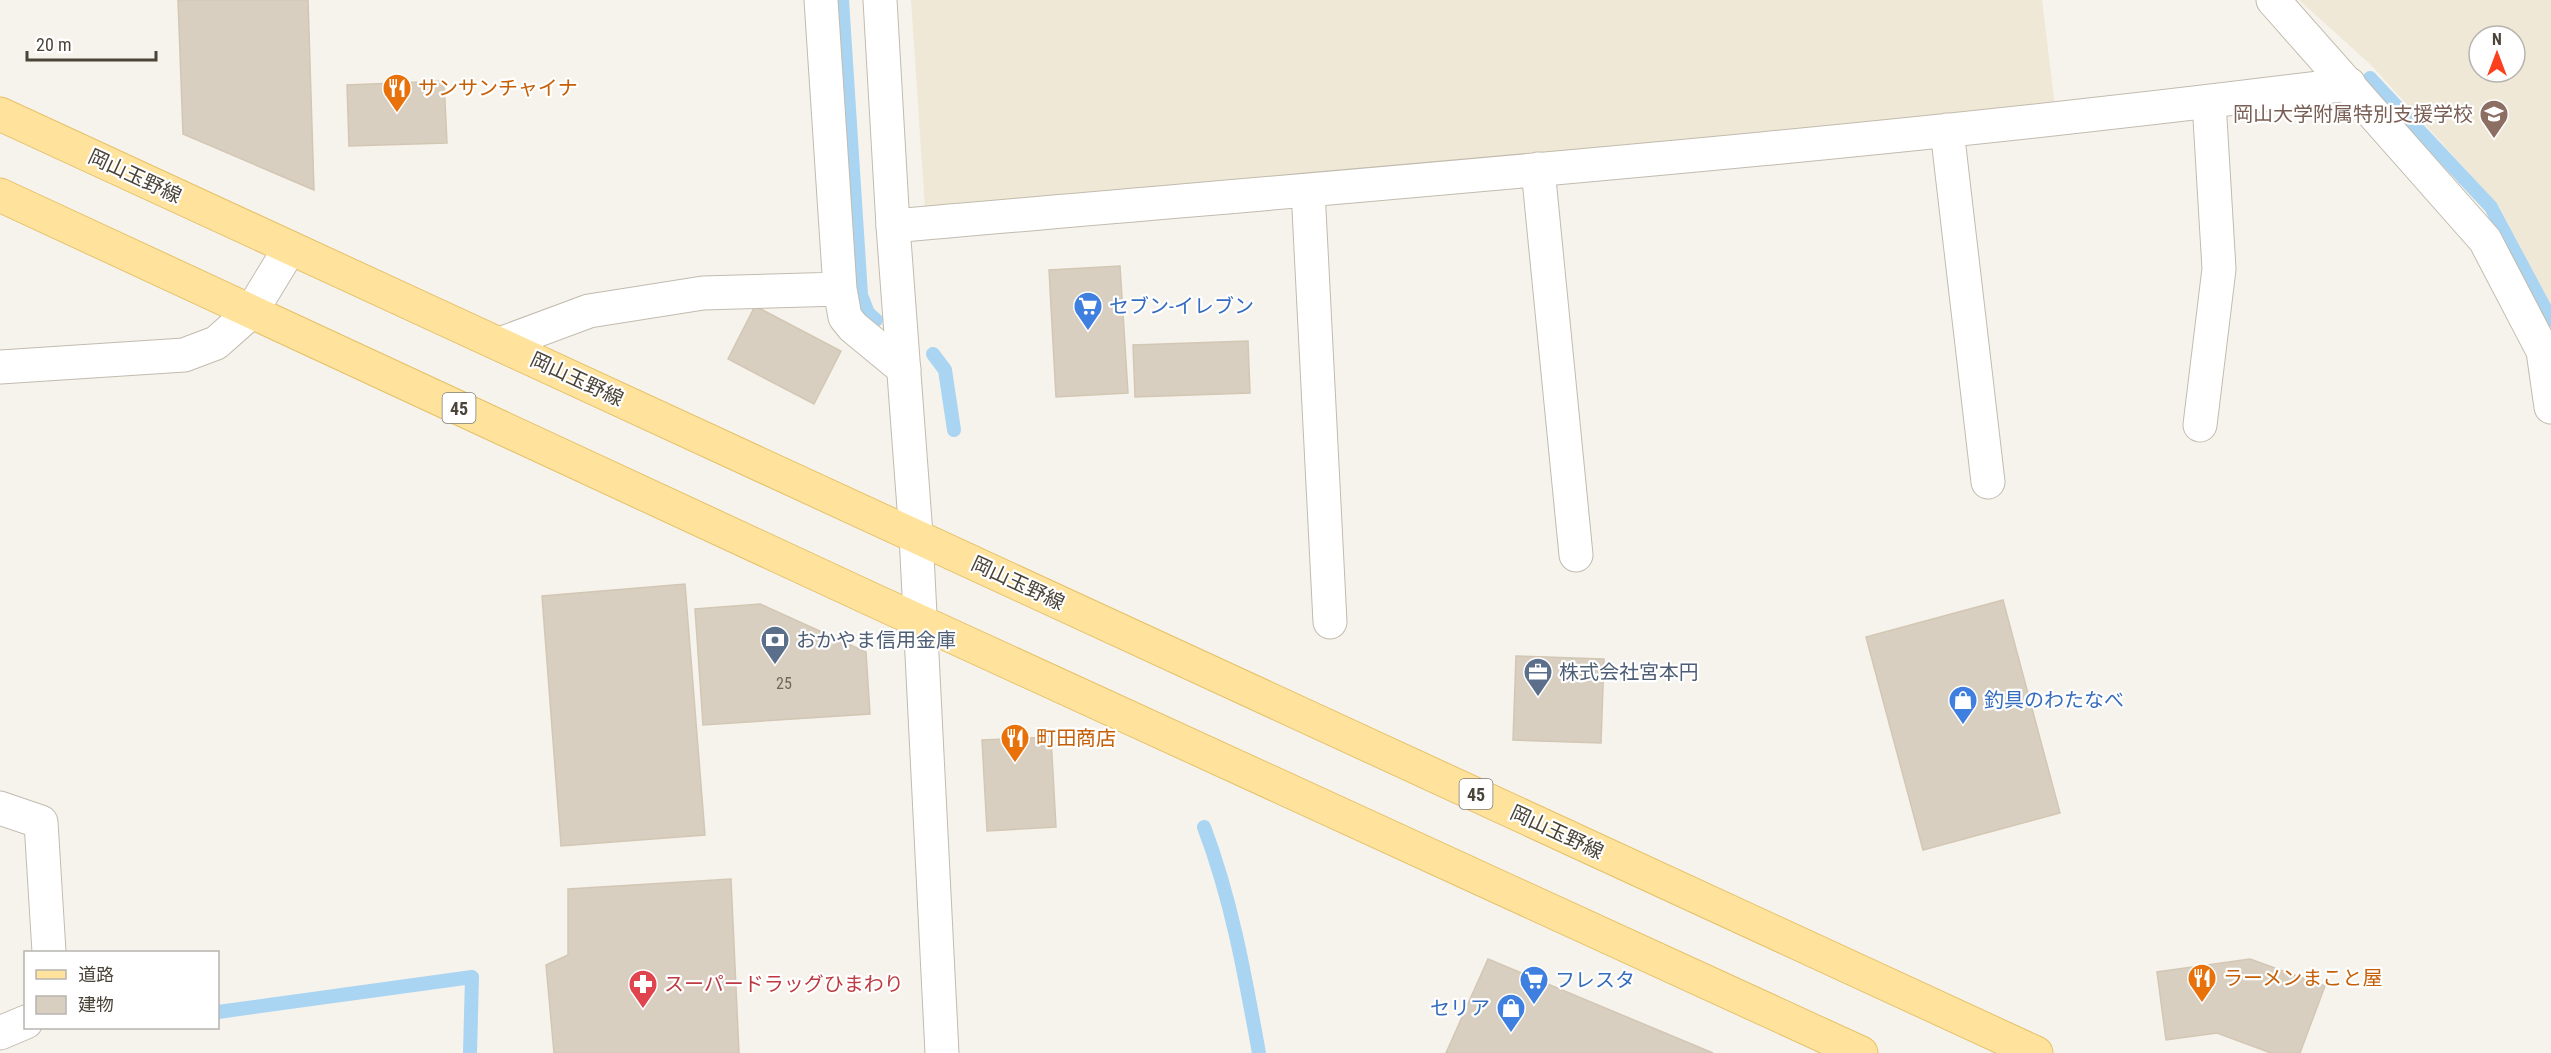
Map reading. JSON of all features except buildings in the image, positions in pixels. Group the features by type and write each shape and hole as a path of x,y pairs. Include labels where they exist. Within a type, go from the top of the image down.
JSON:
{"main road":[{"name":"岡山玉野線","path":"0,114 2036,1053"},
{"name":"45","path":"0,195 919,621 1860,1053"}],"street":[{"path":"821,0 840,289 845,317 853,327 904,369"},
{"path":"880,0 893,226 916,536 942,1053"},
{"path":"2273,0 2485,240 2544,351 2551,407"},
{"path":"893,226 1538,170 1947,130 2210,102 2349,84"},
{"path":"2200,425 2219,269 2210,102"},
{"path":"1947,130 1988,482"},
{"path":"1538,170 1576,555"},
{"path":"1308,190 1330,622"},
{"path":"0,367 184,355 216,343 251,312 290,248"},
{"path":"500,344 589,311 703,293 840,289"},
{"path":"0,808 41,822 49,951"},
{"path":"0,1034 24,1023"}],"shaded area":[{"path":"911,0 2042,0 2055,106 925,209"},
{"name":"岡山大学附属特別支援学校","path":"2299,0 2551,0 2551,307 2499,206 2371,65"}],"waterway":[{"path":"842,0 861,295 868,313 876,320"},
{"path":"2370,78 2491,207 2551,320"},
{"path":"933,354 945,370 954,430"},
{"path":"1204,827 1230,911 1259,1053"},
{"path":"219,1012 472,977 470,1053"}],"place":[{"name":"サンサンチャイナ","path":"397,114"},
{"name":"岡山大学附属特別支援学校","path":"2494,140"},
{"name":"セブン-イレブン","path":"1088,332"},
{"name":"おかやま信用金庫","path":"775,666"},
{"name":"株式会社宮本円","path":"1538,698"},
{"name":"釣具のわたなべ","path":"1963,726"},
{"name":"町田商店","path":"1015,764"},
{"name":"ラーメンまこと屋","path":"2202,1004"},
{"name":"フレスタ","path":"1534,1006"},
{"name":"スーパードラッグひまわり","path":"643,1010"},
{"name":"セリア","path":"1511,1034"}]}
